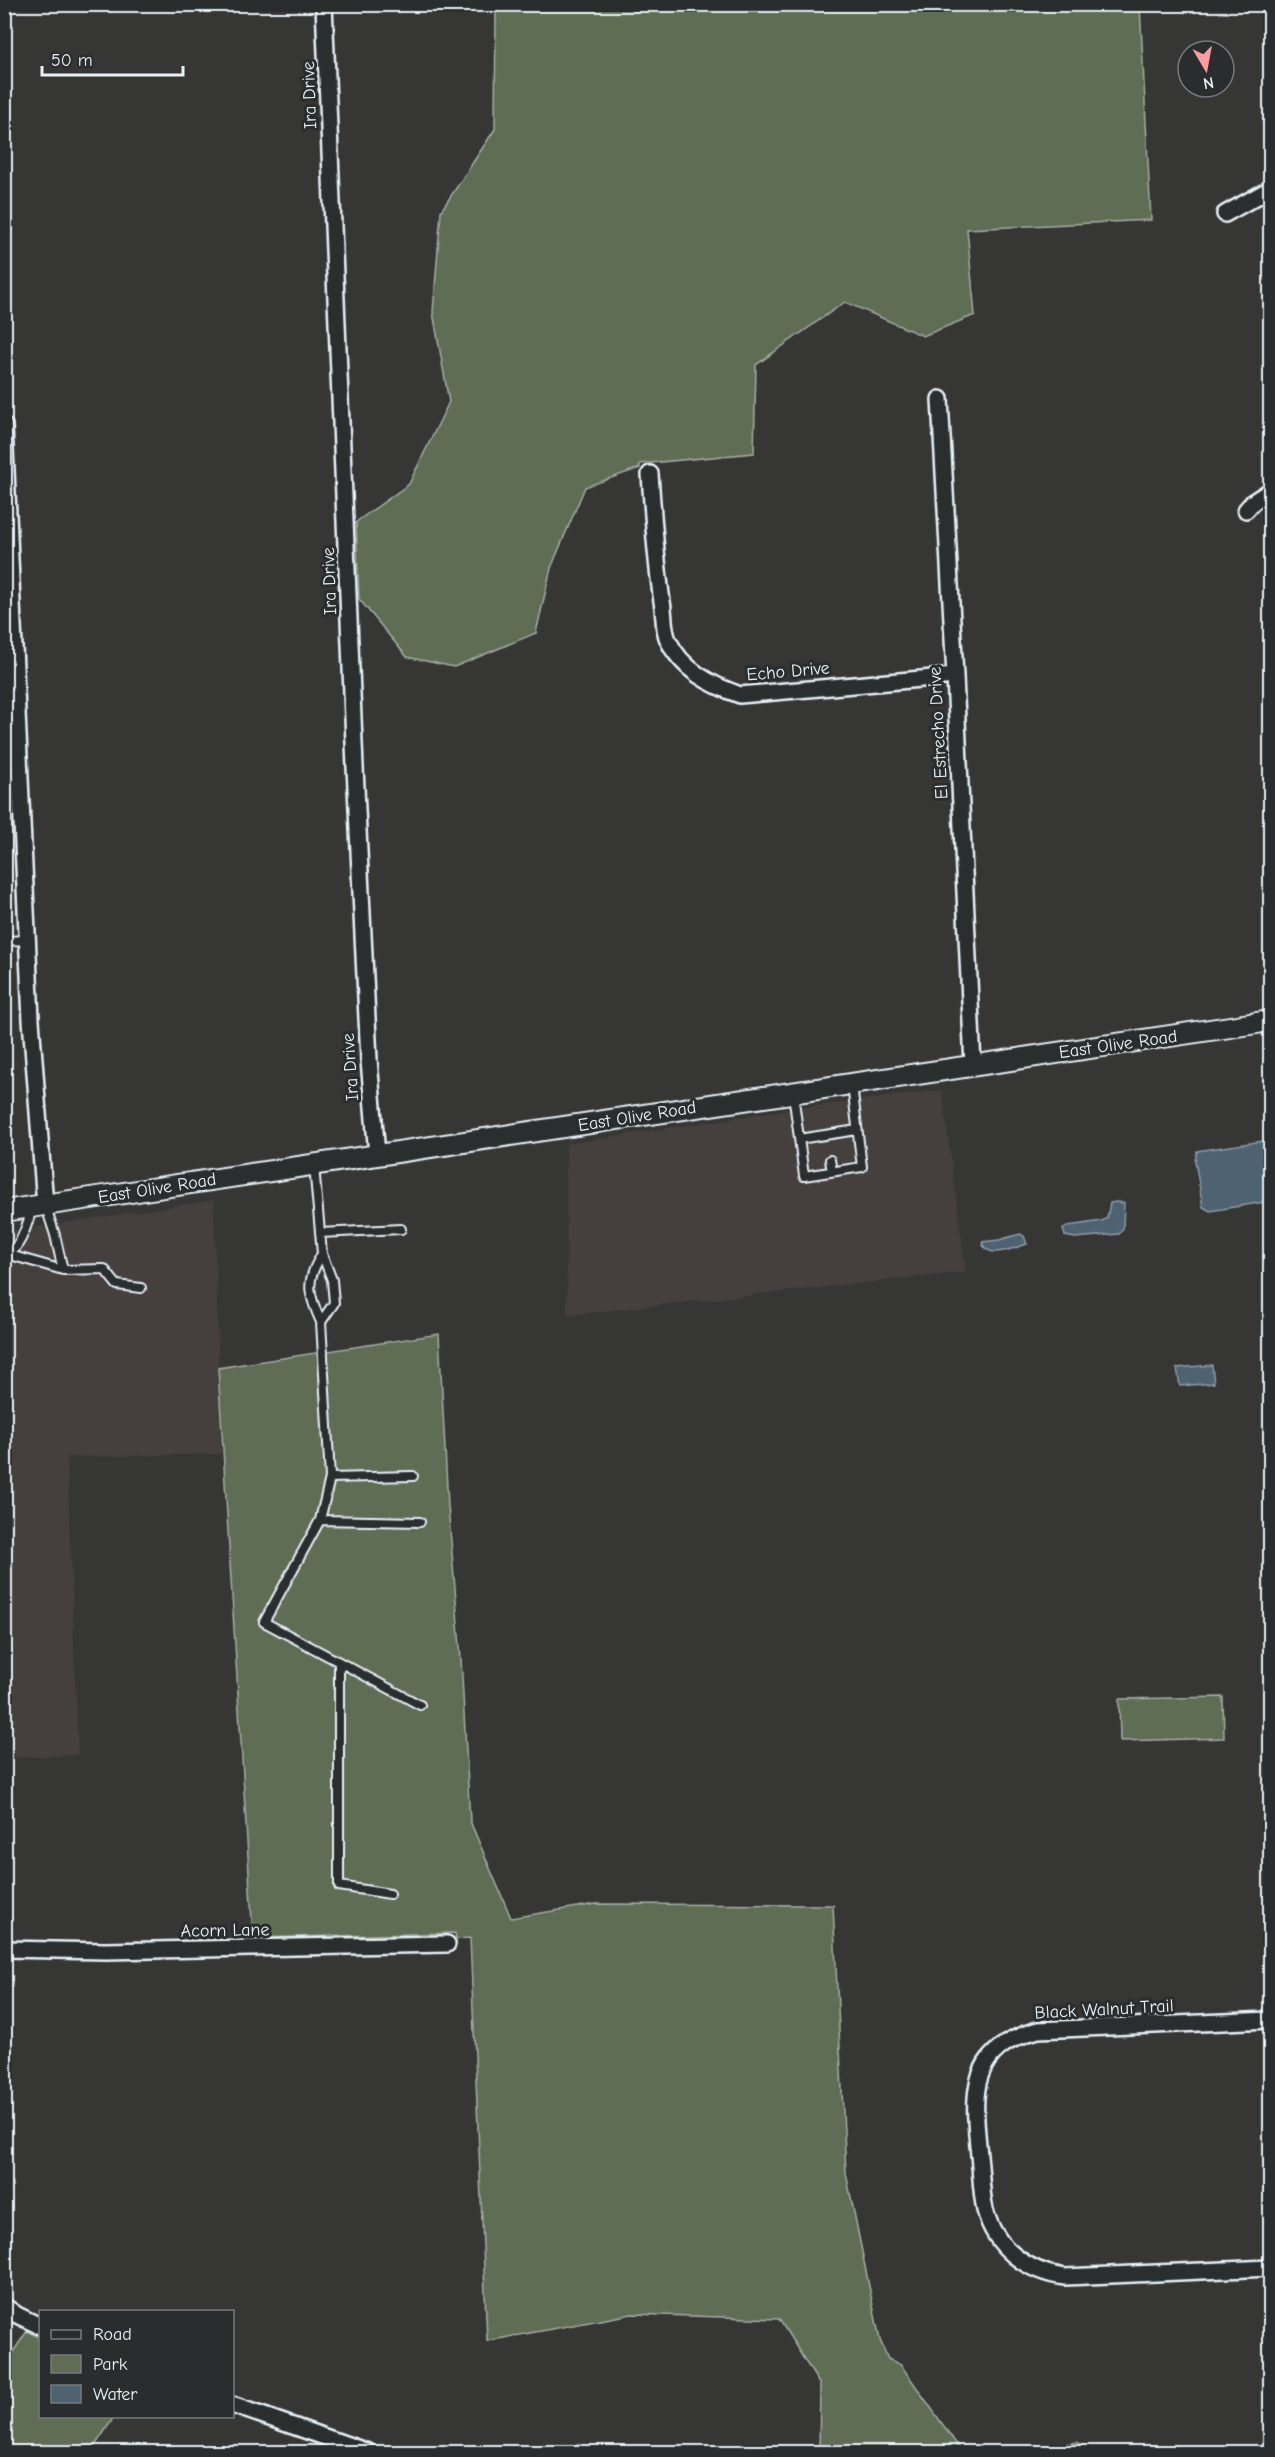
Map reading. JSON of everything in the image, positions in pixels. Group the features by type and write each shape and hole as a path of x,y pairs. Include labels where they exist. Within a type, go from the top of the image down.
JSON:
{"street":[{"name":"Ira Drive","path":"324,4 358,837 369,1060 377,1155"},
{"path":"1225,214 1270,189"},
{"name":"El Estrecho Drive","path":"940,399 956,676 974,1066"},
{"path":"4,426 39,1206"},
{"name":"Echo Drive","path":"650,474 658,577 668,639 680,659 697,675 717,687 740,695 956,676"},
{"path":"1246,510 1253,502 1270,491"},
{"name":"East Olive Road","path":"4,1211 1270,1021"},
{"name":"Acorn Lane","path":"4,1949 105,1951 447,1944"},
{"name":"Black Walnut Trail","path":"1270,2020 1038,2030 1023,2034 1007,2042 993,2054 983,2069 976,2087 974,2106 985,2210 1003,2245 1019,2260 1035,2270 1065,2277 1270,2268"},
{"path":"4,2306 39,2326"},
{"path":"234,2405 368,2452"}],"lane":[{"path":"4,941 28,940"},
{"path":"793,1093 804,1176 862,1167 851,1084"},
{"path":"799,1139 857,1130"},
{"path":"827,1134 828,1145"},
{"path":"830,1160 832,1171"},
{"path":"314,1165 322,1254 332,1280 334,1303 321,1322"},
{"path":"39,1206 20,1243 7,1257 63,1270 104,1269 117,1285 141,1288"},
{"path":"39,1206 55,1234 63,1270"},
{"path":"320,1233 401,1229"},
{"path":"322,1254 311,1271 311,1300 321,1322 330,1478 320,1520 264,1622 420,1705"},
{"path":"330,1478 413,1476"},
{"path":"320,1520 420,1522"},
{"path":"339,1662 339,1886 390,1894"}],"shaded area":[{"path":"942,1090 966,1272 567,1315 566,1144 784,1110"},
{"path":"214,1200 221,1454 67,1457 78,1755 5,1758 5,1232"}],"green space":[{"path":"496,5 1140,5 1151,220 967,229 975,315 923,336 845,302 756,365 754,453 640,464 640,468 585,487 551,568 536,633 454,667 407,657 359,599 356,522 409,484 449,402 433,312 441,211 495,129"},
{"path":"439,1334 448,1506 461,1659 470,1821 511,1918 596,1904 833,1905 846,2173 880,2340 888,2359 901,2365 962,2452 819,2452 820,2385 779,2319 632,2314 487,2341 470,1938 456,1939 455,1933 253,1938 218,1368"},
{"path":"1223,1697 1224,1738 1120,1741 1119,1699"},
{"path":"27,2331 39,2337 39,2418 113,2418 91,2452 5,2452 5,2364"},
{"path":"1077,2442 1090,2452 1030,2452"}],"water":[{"path":"1270,1140 1270,1201 1210,1211 1203,1207 1195,1161 1197,1151"},
{"path":"1110,1203 1124,1203 1123,1229 1119,1234 1075,1238 1065,1236 1063,1229 1068,1226 1102,1221 1107,1218"},
{"path":"1020,1234 1024,1236 1027,1244 1001,1252 989,1251 982,1242 999,1240"},
{"path":"1212,1365 1214,1383 1180,1386 1177,1368"}]}
